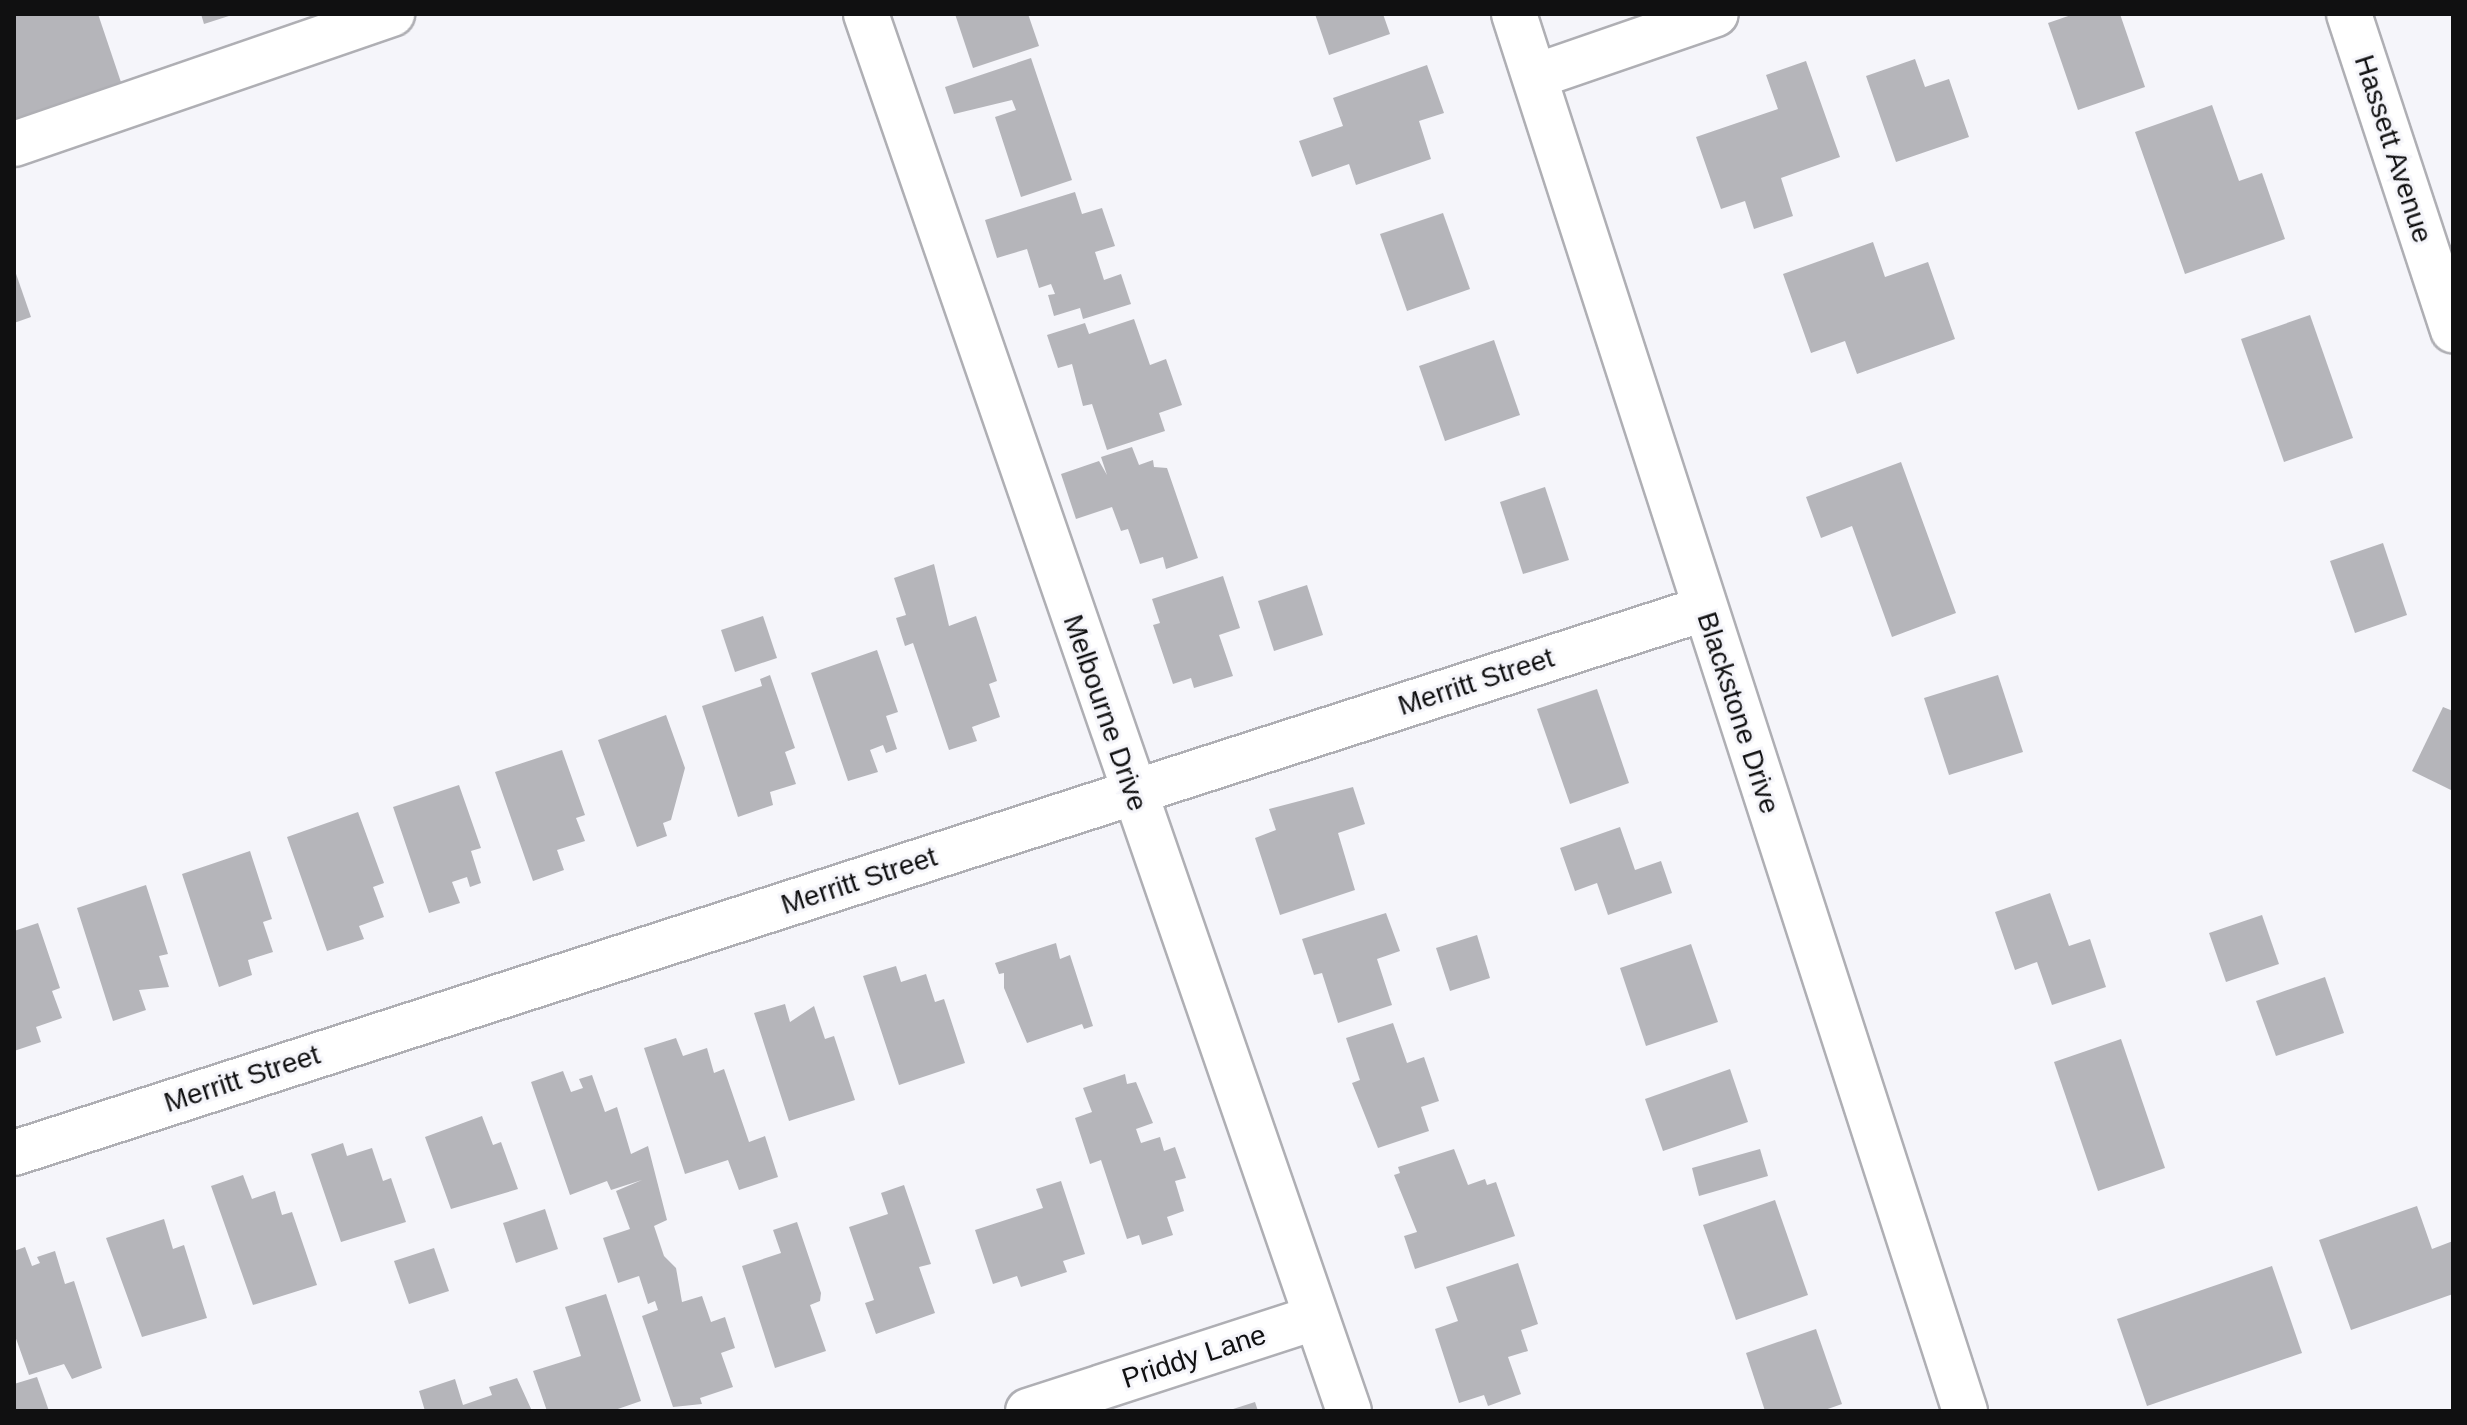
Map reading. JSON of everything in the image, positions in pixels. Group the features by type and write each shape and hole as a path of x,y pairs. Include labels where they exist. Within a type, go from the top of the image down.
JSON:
{"street":[{"path":"14,144 392,14"},
{"name":"Melbourne Drive","path":"866,14 1132,793 1349,1411"},
{"name":"Blackstone Drive","path":"1514,14 1703,609 1965,1411"},
{"path":"1536,76 1716,14"},
{"name":"Hassett Avenue","path":"2349,14 2453,330"},
{"name":"Merritt Street","path":"14,1153 1703,609"},
{"name":"Priddy Lane","path":"1028,1411 1315,1318"}],"building":[{"path":"14,14 98,14 126,97 14,134"},
{"path":"201,14 231,14 232,15 204,24"},
{"path":"955,14 1028,14 1039,46 973,68"},
{"path":"1315,14 1383,14 1390,34 1329,55"},
{"path":"2074,14 2120,14 2145,87 2078,110 2048,23"},
{"path":"1031,58 1072,180 1021,197 995,117 1016,110 1012,100 954,114 945,87"},
{"path":"1915,59 1925,87 1949,79 1969,137 1896,162 1866,76"},
{"path":"1806,61 1840,157 1781,178 1793,216 1754,229 1745,201 1721,209 1696,137 1778,109 1766,75"},
{"path":"1427,65 1444,113 1419,121 1431,159 1356,185 1349,164 1312,177 1299,141 1343,126 1333,98"},
{"path":"2212,105 2239,181 2262,173 2285,239 2185,274 2135,132"},
{"path":"1075,192 1082,214 1102,208 1115,246 1095,252 1104,280 1121,274 1131,304 1083,319 1080,308 1054,316 1048,295 1055,294 1051,284 1039,288 1027,249 997,258 985,220"},
{"path":"1443,213 1470,289 1407,311 1380,234"},
{"path":"1873,242 1885,277 1928,262 1955,339 1857,374 1845,341 1811,353 1783,274"},
{"path":"14,268 31,317 14,323"},
{"path":"2310,315 2353,438 2284,462 2241,339"},
{"path":"1134,319 1150,365 1166,359 1182,405 1159,413 1165,431 1107,450 1092,404 1083,406 1072,364 1058,368 1047,335 1085,323 1089,334"},
{"path":"1494,340 1520,415 1445,441 1419,366"},
{"path":"1132,447 1139,465 1153,460 1154,467 1167,468 1198,558 1166,569 1163,557 1140,564 1128,529 1121,531 1112,507 1076,519 1061,474 1099,461 1107,475 1101,457"},
{"path":"1901,462 1956,613 1892,637 1852,526 1821,538 1806,497"},
{"path":"1545,487 1569,560 1523,574 1500,502"},
{"path":"2383,543 2407,615 2355,633 2330,561"},
{"path":"934,564 949,626 976,616 997,681 989,684 1000,717 972,727 977,741 949,750 913,643 905,646 896,618 906,615 894,578"},
{"path":"1223,576 1240,628 1219,635 1233,676 1194,688 1191,678 1173,684 1153,625 1160,623 1152,599"},
{"path":"1307,585 1323,635 1274,651 1258,601"},
{"path":"763,616 777,658 735,672 721,630"},
{"path":"877,650 898,712 886,716 897,749 886,753 883,745 870,750 878,772 848,781 811,673"},
{"path":"770,675 795,748 785,752 796,784 770,792 773,805 738,817 702,706 762,686 760,679"},
{"path":"1998,675 2023,752 1949,775 1924,698"},
{"path":"1597,689 1629,783 1570,804 1537,709"},
{"path":"2443,707 2453,711 2453,791 2412,771"},
{"path":"666,715 685,768 671,820 663,823 667,836 637,847 598,740"},
{"path":"562,750 585,815 576,818 585,841 557,850 564,870 533,881 495,772"},
{"path":"459,785 481,848 471,851 481,883 470,887 467,877 452,882 460,903 429,913 393,807"},
{"path":"1353,787 1365,824 1338,833 1355,890 1280,915 1255,838 1276,830 1269,809"},
{"path":"358,812 384,883 373,887 384,917 359,926 364,939 327,951 287,837"},
{"path":"1620,827 1635,870 1661,861 1672,893 1608,915 1597,883 1575,891 1560,848"},
{"path":"250,851 272,919 263,922 273,952 248,960 252,975 219,987 182,874"},
{"path":"146,885 168,954 159,956 169,987 139,990 146,1010 113,1021 77,908"},
{"path":"2050,893 2069,946 2090,939 2106,987 2052,1005 2037,962 2015,970 1995,912"},
{"path":"1386,913 1400,951 1377,959 1392,1005 1338,1023 1322,973 1314,975 1302,939"},
{"path":"2262,915 2279,964 2226,982 2209,933"},
{"path":"38,923 60,988 52,991 62,1018 36,1027 41,1042 14,1051 14,931"},
{"path":"1477,935 1490,978 1450,991 1436,948"},
{"path":"1056,943 1060,959 1070,955 1093,1026 1084,1029 1082,1024 1027,1043 1004,988 1004,973 999,974 995,963"},
{"path":"1691,944 1718,1022 1646,1046 1620,968"},
{"path":"896,966 901,982 926,974 935,1002 944,999 965,1063 899,1085 863,976"},
{"path":"2325,977 2344,1033 2276,1056 2256,1001"},
{"path":"785,1004 790,1022 814,1006 825,1039 834,1036 855,1100 789,1121 754,1013"},
{"path":"1393,1023 1407,1063 1424,1057 1439,1101 1421,1107 1429,1131 1378,1148 1352,1083 1360,1080 1346,1038"},
{"path":"676,1038 683,1056 707,1048 714,1073 724,1069 749,1142 765,1136 778,1177 739,1190 728,1160 685,1174 644,1048"},
{"path":"2121,1039 2165,1168 2098,1191 2054,1062"},
{"path":"1730,1069 1748,1122 1663,1151 1645,1099"},
{"path":"563,1071 571,1092 583,1088 579,1079 592,1075 605,1112 617,1107 631,1154 648,1146 667,1220 654,1226 664,1256 676,1268 682,1302 702,1296 711,1322 725,1317 735,1348 721,1353 733,1387 700,1398 702,1404 673,1407 642,1316 658,1310 655,1301 648,1304 639,1276 618,1283 603,1238 630,1229 616,1191 642,1180 611,1190 607,1181 570,1195 531,1082"},
{"path":"1125,1074 1127,1084 1136,1082 1153,1123 1136,1129 1141,1143 1160,1137 1164,1151 1175,1147 1186,1178 1175,1181 1184,1211 1167,1217 1173,1235 1142,1245 1139,1235 1127,1239 1101,1160 1090,1164 1075,1118 1092,1112 1083,1088"},
{"path":"482,1116 493,1145 501,1142 518,1189 451,1209 425,1137"},
{"path":"343,1143 347,1156 372,1148 383,1181 391,1178 406,1222 341,1242 311,1154"},
{"path":"1454,1149 1468,1185 1485,1179 1487,1185 1496,1182 1515,1236 1415,1269 1404,1236 1417,1232 1394,1175 1400,1173 1398,1167"},
{"path":"1760,1149 1768,1176 1699,1196 1692,1168"},
{"path":"243,1175 252,1199 275,1191 282,1215 292,1212 317,1285 253,1305 211,1186"},
{"path":"1061,1181 1085,1254 1063,1261 1067,1272 1021,1287 1017,1276 993,1284 975,1230 1043,1208 1036,1189"},
{"path":"904,1185 931,1264 919,1267 935,1313 876,1334 865,1303 874,1300 849,1227 888,1214 881,1193"},
{"path":"1775,1200 1808,1295 1736,1320 1703,1225"},
{"path":"2417,1206 2432,1249 2453,1241 2453,1294 2351,1330 2319,1240"},
{"path":"545,1209 558,1249 516,1263 503,1223"},
{"path":"164,1219 173,1249 184,1245 207,1318 142,1337 106,1238"},
{"path":"797,1222 821,1293 820,1301 810,1305 826,1351 775,1368 742,1266 781,1253 773,1230"},
{"path":"25,1247 32,1266 40,1263 37,1257 55,1251 65,1284 74,1281 102,1368 72,1379 64,1364 29,1375 14,1333 14,1251"},
{"path":"434,1248 449,1291 409,1304 394,1261"},
{"path":"1518,1263 1538,1324 1521,1330 1528,1351 1508,1357 1521,1394 1488,1406 1484,1395 1459,1403 1435,1329 1458,1321 1446,1287"},
{"path":"2272,1266 2302,1353 2147,1406 2117,1319"},
{"path":"606,1294 641,1401 612,1411 547,1411 533,1371 581,1356 565,1307"},
{"path":"1816,1329 1842,1404 1822,1411 1765,1411 1746,1353"},
{"path":"37,1377 49,1411 14,1411 14,1384"},
{"path":"517,1378 532,1411 425,1411 419,1391 455,1379 463,1405 492,1395 489,1387"},
{"path":"1255,1402 1258,1411 1230,1411 1230,1410"}]}
